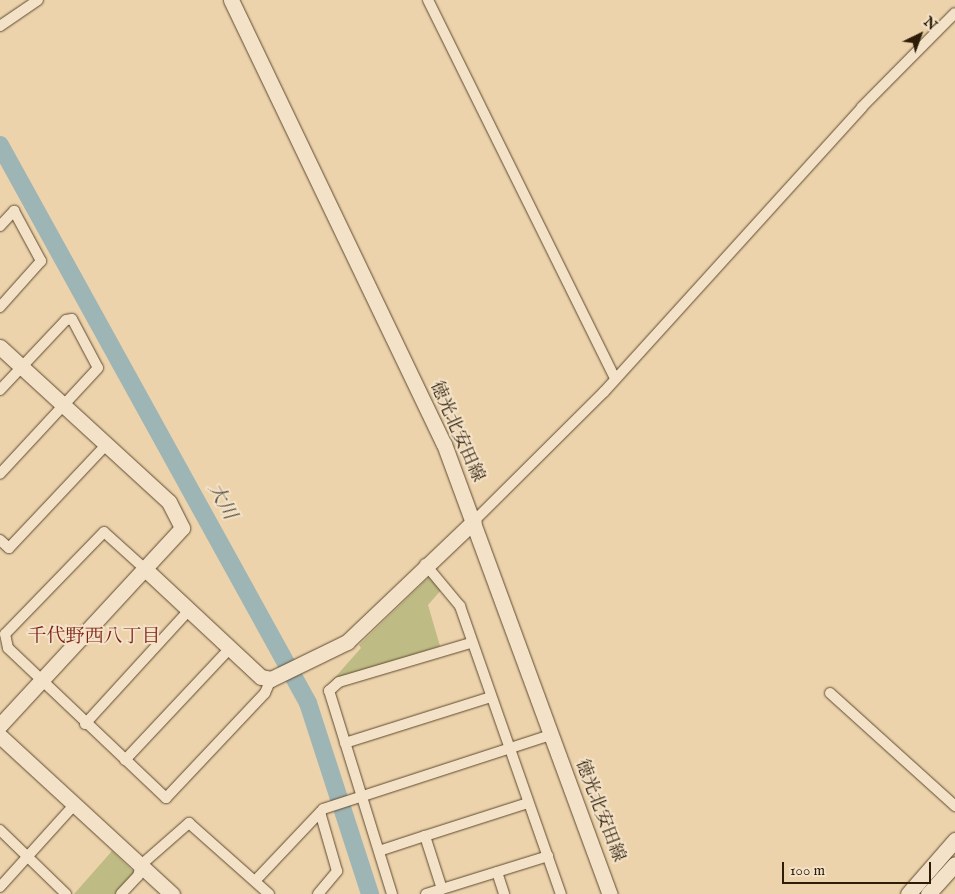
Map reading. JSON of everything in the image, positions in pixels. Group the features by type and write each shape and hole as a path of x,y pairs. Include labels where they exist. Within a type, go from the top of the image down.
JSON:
{"street":[{"path":"0,26 38,0"},
{"name":"徳光北安田線","path":"230,0 444,444 610,894"},
{"path":"428,0 615,378"},
{"path":"276,677 266,693 166,798 85,724 8,648 5,634 104,532 261,676 276,677 347,642 425,564 474,522 615,378 862,108 955,13"},
{"path":"0,226 14,211 41,261 0,307"},
{"path":"0,390 21,366 72,318 98,368 0,474"},
{"path":"0,346 169,502 182,528 0,725"},
{"path":"0,540 9,548 107,444"},
{"path":"425,564 460,606 471,643 561,894"},
{"path":"85,724 190,610"},
{"path":"392,894 379,851 359,798 329,691 339,682 471,643"},
{"path":"125,760 230,648"},
{"path":"830,693 955,806"},
{"path":"345,743 491,697"},
{"path":"0,736 172,894"},
{"path":"255,881 320,812 551,736"},
{"path":"379,851 528,802"},
{"path":"0,887 74,805"},
{"path":"318,894 338,871 320,812"},
{"path":"122,894 138,876 141,865 189,823 269,894"},
{"path":"0,830 29,855 66,894"},
{"path":"425,836 442,888"},
{"path":"908,894 955,840"},
{"path":"426,894 548,856"},
{"path":"928,894 955,864"},
{"path":"497,872 504,894"}],"shaded area":[{"path":"431,575 442,589 428,605 440,646 330,683 361,648 359,645"},
{"path":"112,851 135,873 115,894 74,894"}],"waterway":[{"name":"大川","path":"0,145 308,703 370,894"}],"district":[{"name":"千代野西八丁目","path":"94,638"}]}
